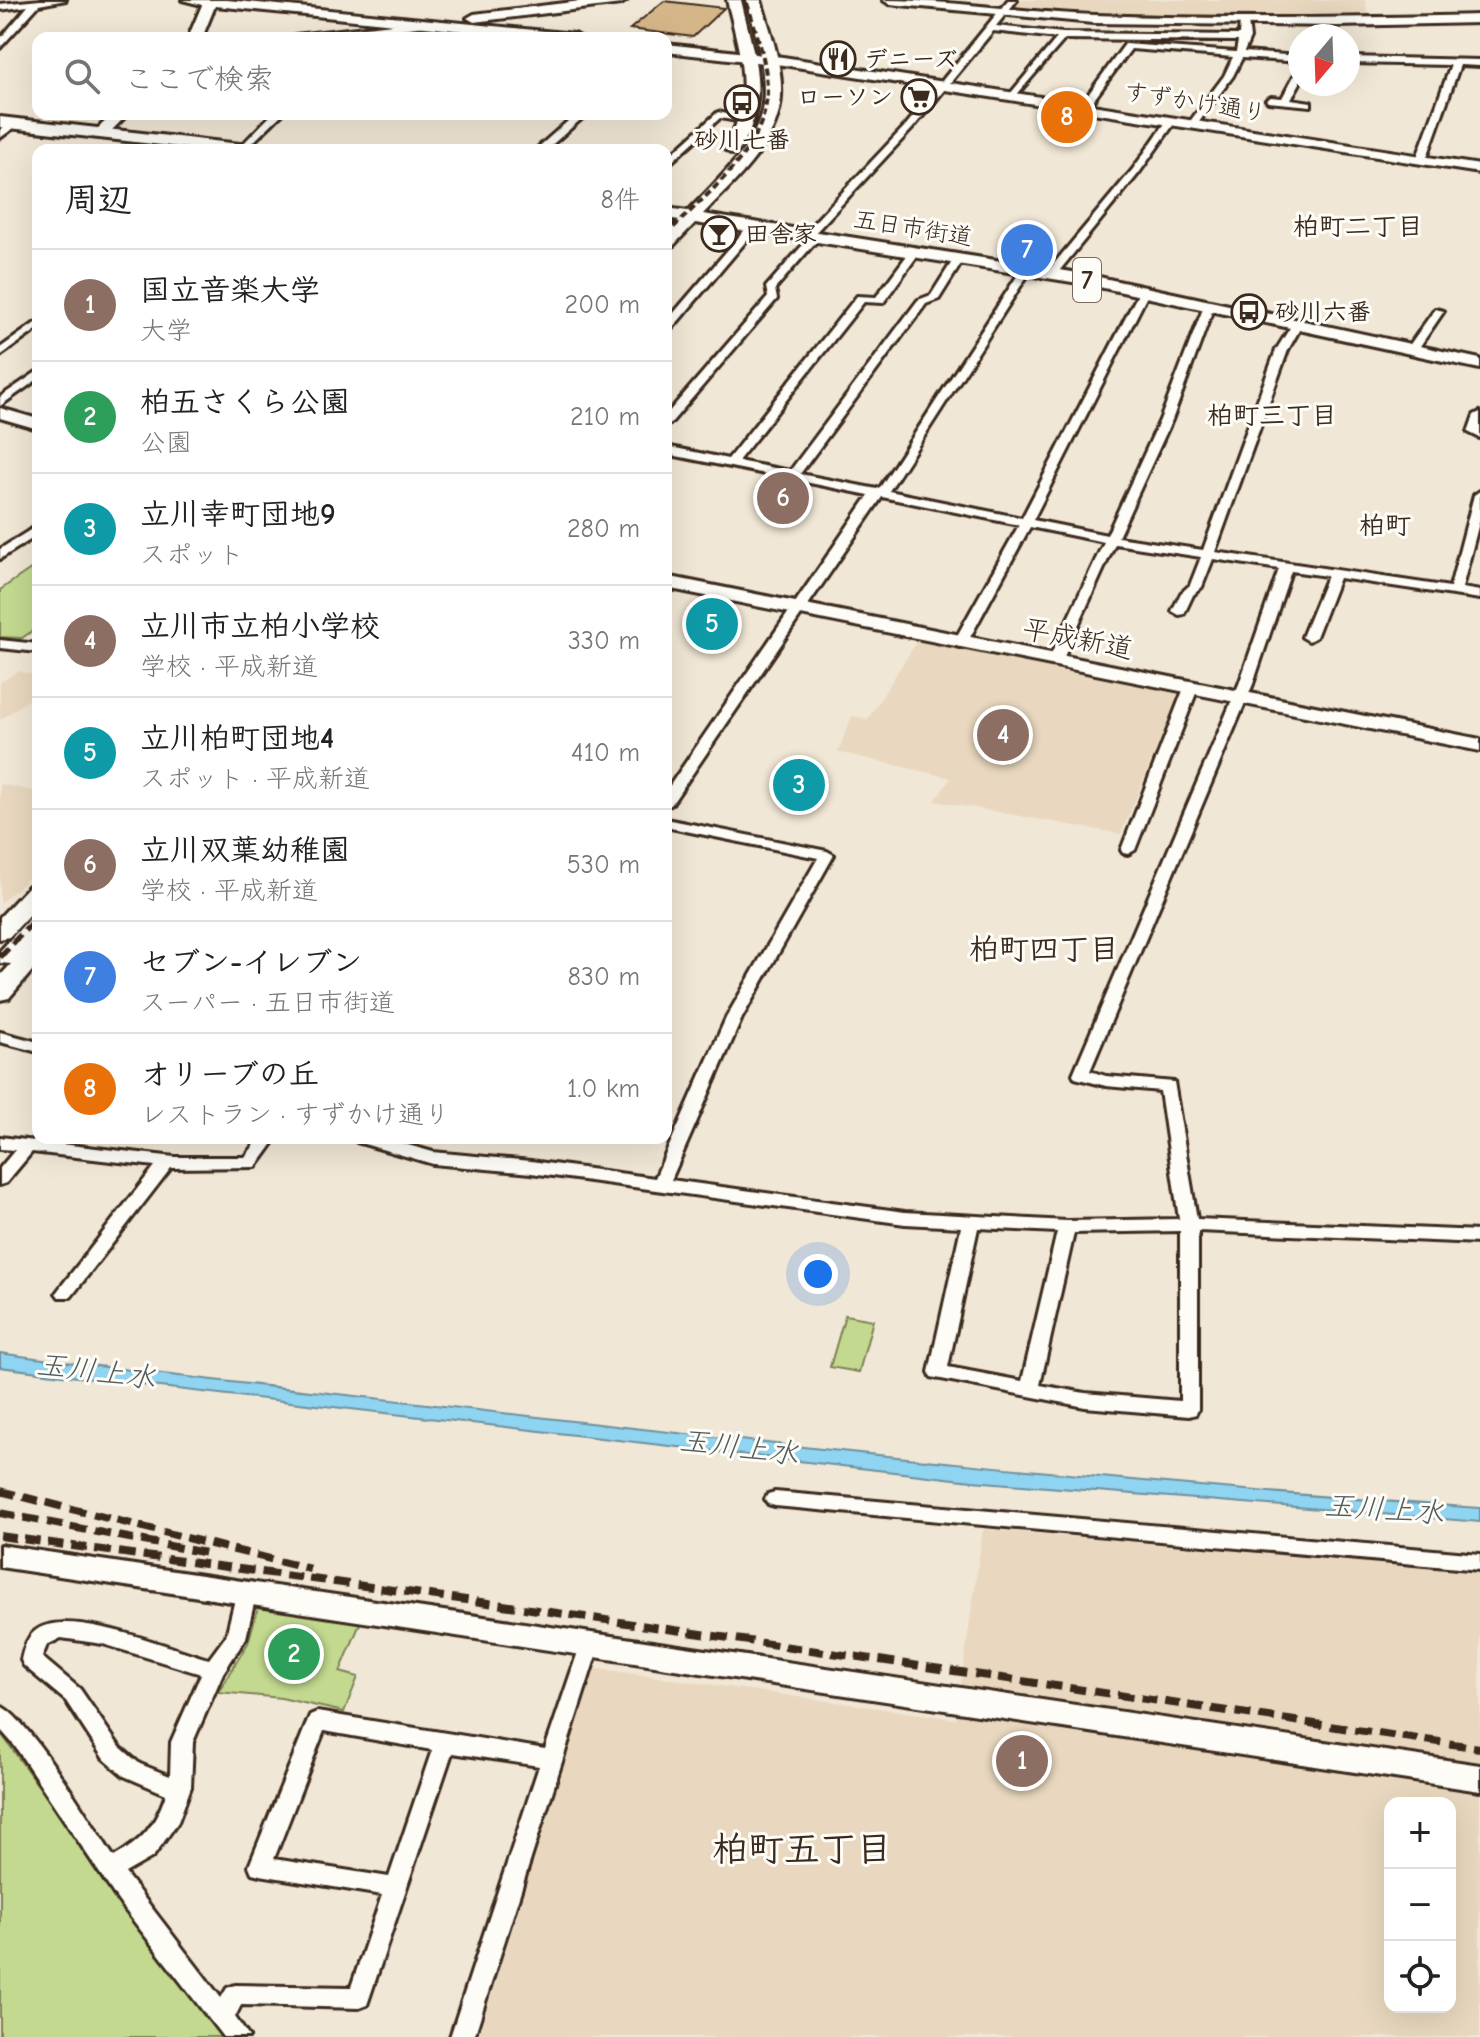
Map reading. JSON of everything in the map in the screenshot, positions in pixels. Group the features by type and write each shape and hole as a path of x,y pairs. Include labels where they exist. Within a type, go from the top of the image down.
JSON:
{"main road":[{"path":"722,159 741,137 749,120 753,90 734,0"},
{"path":"672,236 735,169 768,123 774,85 754,0"},
{"path":"7,123 197,144"},
{"path":"672,209 684,198"},
{"name":"五日市街道","path":"672,215 1051,274 1480,364"},
{"path":"0,915 32,888"},
{"path":"0,932 32,897"},
{"path":"0,965 32,930"},
{"path":"0,992 32,955"}],"street":[{"path":"0,7 62,0"},
{"path":"188,0 258,3 493,32"},
{"path":"377,32 621,0"},
{"path":"889,0 1093,19 1480,19"},
{"path":"672,415 773,297 770,289 811,236 944,86 1013,0"},
{"path":"198,32 211,1"},
{"path":"0,45 36,3"},
{"path":"1193,124 1241,55 1246,38 1244,21"},
{"path":"993,28 1063,36 1246,38"},
{"path":"1013,96 1063,36"},
{"path":"1105,46 1288,58"},
{"path":"1084,107 1128,46"},
{"name":"すずかけ通り","path":"672,49 767,59 1480,169"},
{"path":"1360,60 1480,63"},
{"path":"1421,160 1457,62"},
{"path":"1285,102 1288,96"},
{"path":"1271,100 1308,104"},
{"path":"672,158 718,115 749,120"},
{"path":"101,133 115,120"},
{"path":"246,144 271,120"},
{"path":"547,144 575,120"},
{"path":"1051,274 1136,171 1171,121"},
{"path":"0,135 7,123"},
{"path":"672,322 753,227"},
{"path":"732,461 861,298 879,301 915,252"},
{"path":"794,474 922,302 935,297 959,259"},
{"path":"672,793 874,497 886,488 1026,270"},
{"path":"960,643 1026,523 1144,292"},
{"path":"1055,661 1166,420 1209,306"},
{"path":"1412,350 1439,311"},
{"path":"1179,611 1187,593 1196,587 1282,350 1297,325"},
{"path":"0,353 32,329"},
{"path":"0,403 32,379"},
{"path":"0,413 32,422"},
{"path":"1480,415 1474,432 1480,434"},
{"path":"672,451 1112,540 1480,595"},
{"path":"1455,591 1480,495"},
{"path":"0,555 32,533"},
{"path":"971,1222 938,1372 1085,1400 1189,1409 1189,1225 1168,1086 1106,1081 1081,1074 1240,698 1286,566"},
{"path":"1309,637 1335,573"},
{"name":"平成新道","path":"672,583 1480,745"},
{"path":"0,644 32,647"},
{"path":"1128,850 1191,688"},
{"path":"661,1184 734,1018 827,855 672,824"},
{"path":"0,1037 32,1045"},
{"path":"0,1143 167,1162 250,1163 264,1144"},
{"path":"384,1144 433,1158 661,1184 905,1218 1067,1227 1189,1225 1480,1237"},
{"path":"0,1179 28,1146"},
{"path":"65,1293 167,1162"},
{"path":"1030,1389 1067,1227"},
{"path":"775,1499 1480,1562"},
{"path":"0,1556 1480,1778"},
{"path":"110,1871 145,1850 167,1822 179,1790 182,1742 214,1669 236,1638 246,1595"},
{"path":"179,1790 132,1770 111,1752 73,1695 31,1660 34,1646 49,1632 64,1630 132,1643 180,1662 214,1669"},
{"path":"462,2037 589,1646"},
{"path":"0,1715 22,1739 110,1871 237,2037"},
{"path":"396,1888 260,1866 317,1721 553,1759"},
{"path":"222,2019 235,1995 359,1998 445,1743"}],"shaded area":[{"path":"1019,0 1365,0 1368,17 1071,14 1014,9"},
{"path":"919,638 1181,690 1121,834 935,801 951,778 838,752 852,716 868,719"},
{"path":"18,671 32,674 32,697 0,720 0,683"},
{"path":"0,784 32,791 32,875 0,903"},
{"path":"983,1529 1480,1573 1480,2037 478,2037 593,1668 956,1719"}],"green space":[{"path":"32,568 32,631 22,638 0,637 0,590"},
{"path":"845,1315 873,1320 859,1372 830,1367"},
{"path":"259,1604 361,1621 340,1672 358,1677 344,1712 281,1698 218,1692 248,1643"},
{"path":"0,1732 100,1873 223,2037 0,2037"}],"water":[{"name":"玉川上水","path":"0,1353 842,1451 1097,1477 1480,1508 1480,1522 972,1481 0,1367"}],"building":[{"path":"664,1 724,8 693,37 630,29"}],"railway":[{"path":"672,229 745,152 764,113 767,91 765,68 746,0"},
{"path":"0,957 32,922"},
{"path":"0,1491 310,1569"},
{"path":"0,1513 206,1553"},
{"path":"0,1536 517,1607 1480,1748"}],"place":[{"name":"デニーズ","path":"838,59"},
{"name":"ローソン","path":"919,97"},
{"name":"砂川七番","path":"742,103"},
{"name":"オリーブの丘","path":"1067,117"},
{"name":"田舎家","path":"719,234"},
{"name":"セブン-イレブン","path":"1027,250"},
{"name":"砂川六番","path":"1249,312"},
{"name":"立川双葉幼稚園","path":"783,498"},
{"name":"立川柏町団地4","path":"712,624"},
{"name":"立川市立柏小学校","path":"1003,735"},
{"name":"立川幸町団地9","path":"799,785"},
{"name":"柏五さくら公園","path":"294,1654"},
{"name":"国立音楽大学","path":"1022,1761"}],"district":[{"name":"柏町二丁目","path":"1358,226"},
{"name":"柏町三丁目","path":"1272,415"},
{"name":"柏町","path":"1385,525"},
{"name":"柏町四丁目","path":"1044,949"},
{"name":"柏町五丁目","path":"802,1848"}]}
